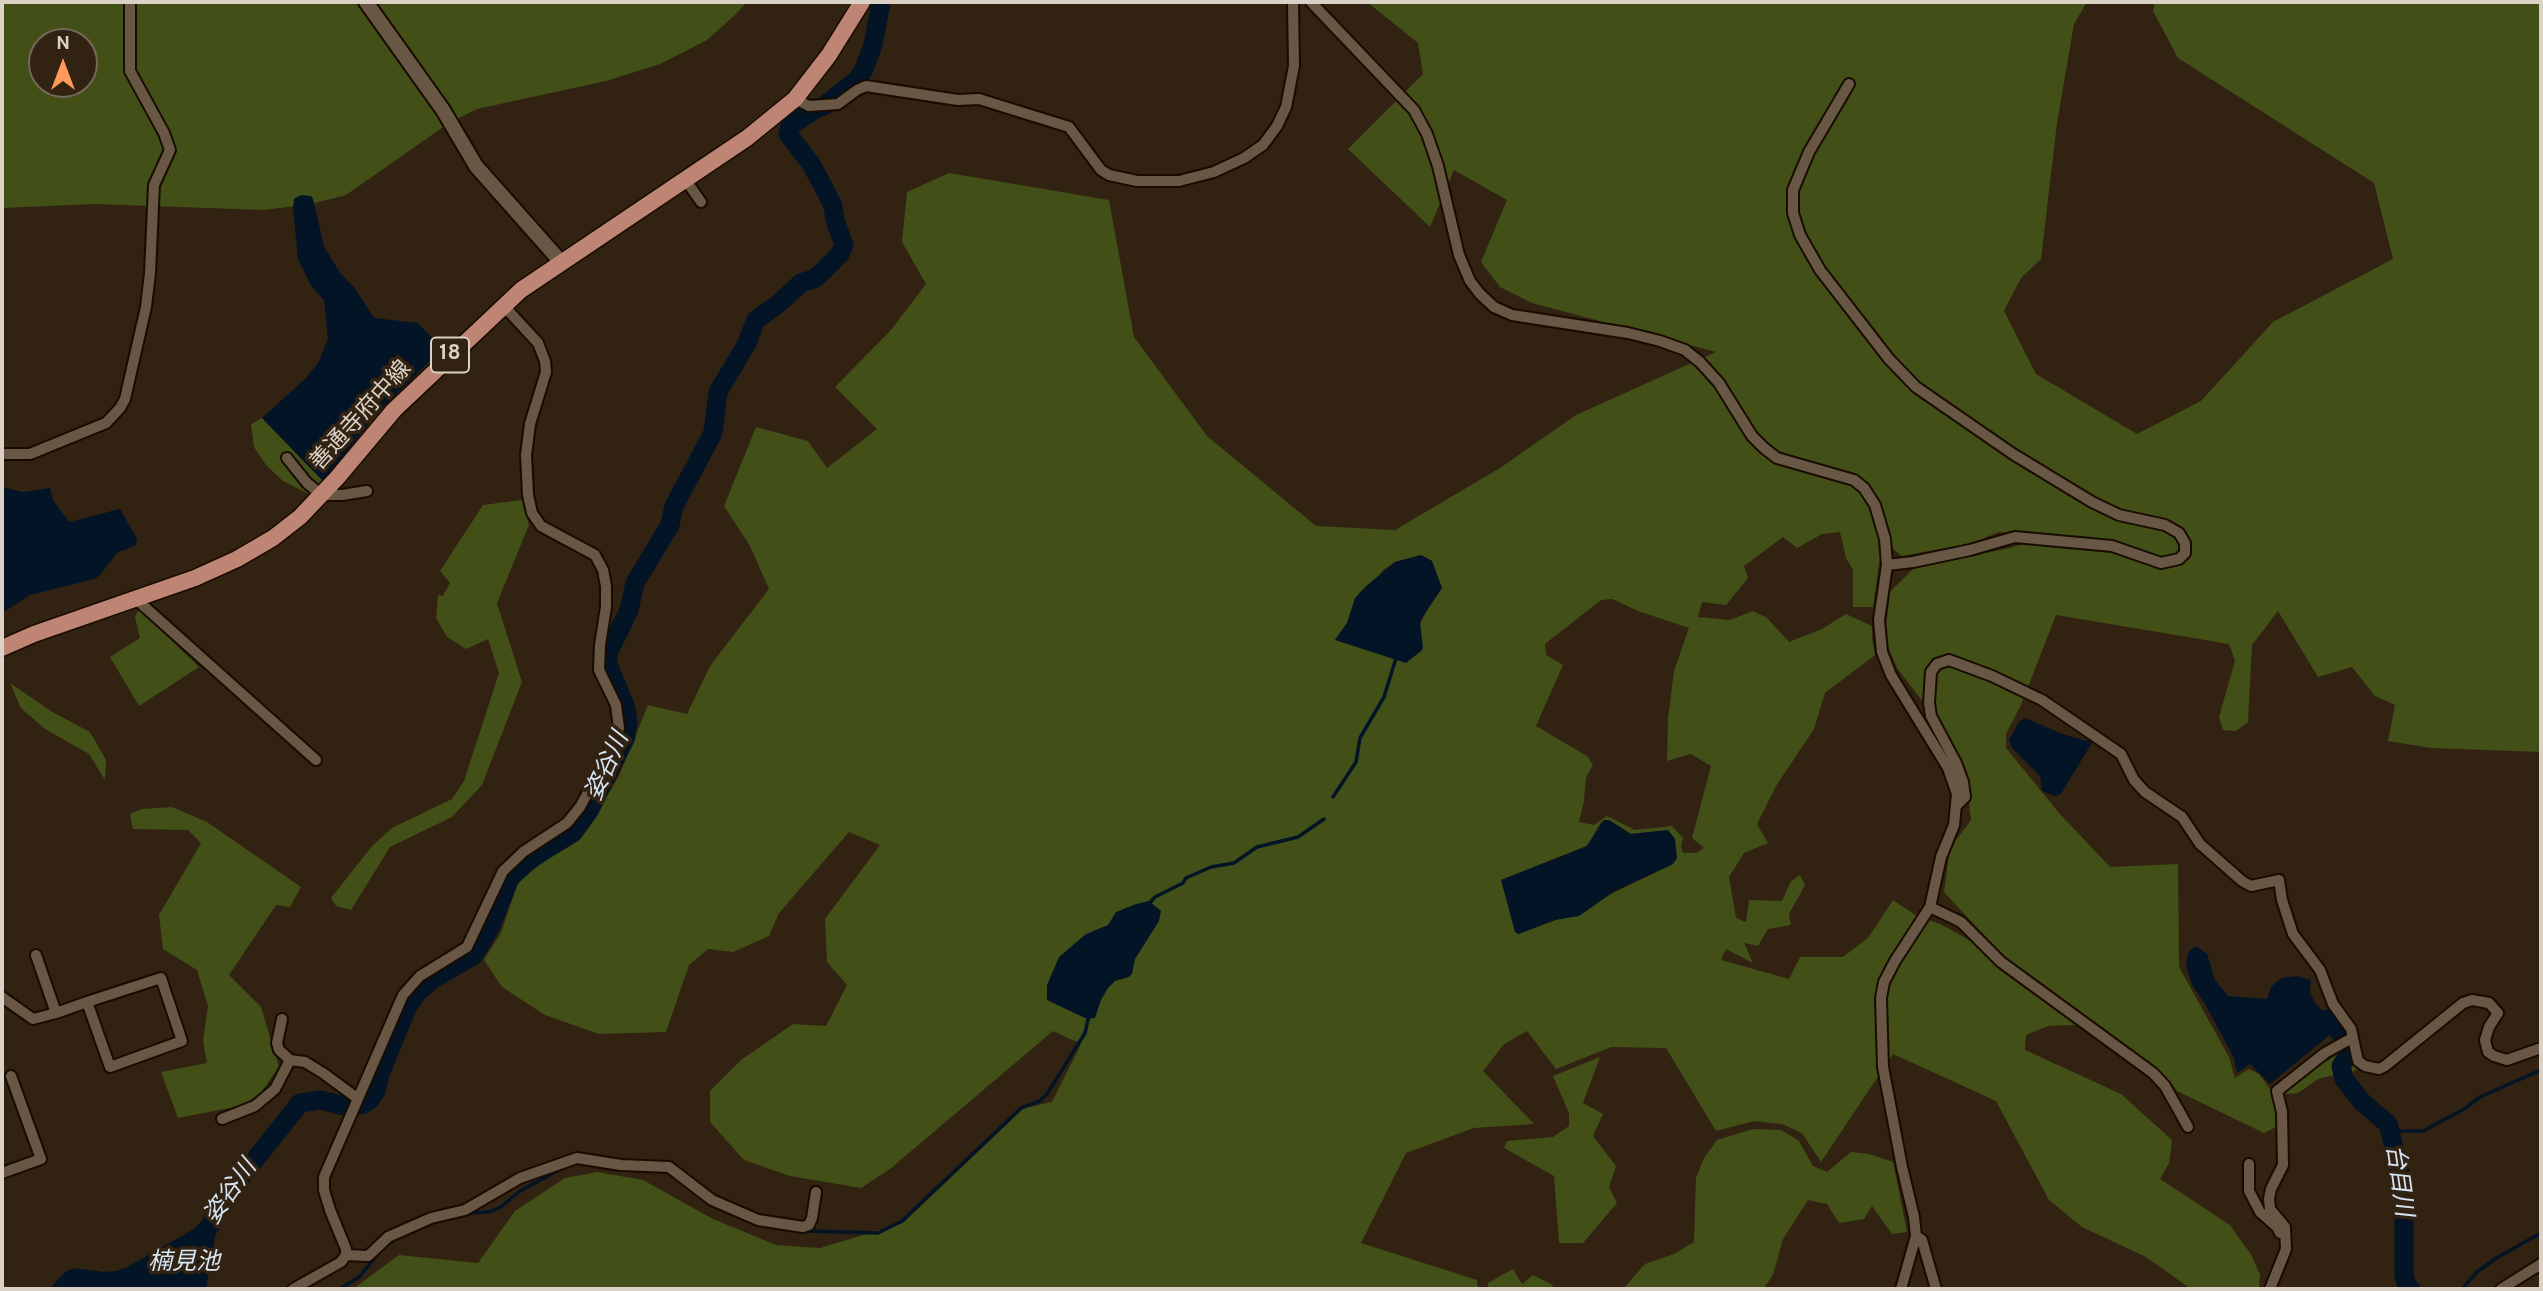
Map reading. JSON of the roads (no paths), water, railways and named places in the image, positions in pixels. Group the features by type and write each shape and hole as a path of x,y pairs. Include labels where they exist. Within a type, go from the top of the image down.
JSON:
{"main road":[{"name":"善通寺府中線","path":"2,648 34,634 137,600 217,569 257,548 286,528 322,495 394,410 503,305 561,262 766,124 794,99 829,55 862,2"}],"street":[{"path":"2,454 30,454 106,423 125,399 146,307 154,185 170,150 164,133 130,71 130,2"},
{"path":"366,2 443,110 476,166 561,262"},
{"path":"794,99 809,106 838,104 866,86 958,100 979,99 1069,127 1101,170 1109,175 1137,181 1179,181 1214,172 1244,158 1262,145 1277,126 1288,100 1294,66 1293,2"},
{"path":"1311,2 1413,110 1427,134 1438,166 1459,255 1470,281 1494,307 1511,315 1628,333 1685,350 1720,383 1752,436 1764,448 1777,457 1842,475 1864,488 1875,505 1885,539 1887,565 1879,620 1882,652 1891,675 1948,768 1955,784 1957,805 1954,825 1941,857 1930,907 1895,961 1884,982 1881,998 1883,1067 1916,1236 1900,1289"},
{"path":"1849,84 1809,152 1793,190 1793,213 1800,235 1821,270 1889,359 1926,394 2013,454 2092,502 2119,515 2165,525 2179,533 2185,543 2185,553 2179,559 2161,562 2112,546 2026,536 1934,558 1887,565"},
{"path":"685,179 701,202"},
{"path":"293,1289 341,1262 346,1255 327,1200 324,1177 403,995 419,976 467,947 503,871 523,852 567,823 580,807 619,728 616,705 599,670 606,607 603,570 595,555 541,526 532,513 528,495 526,455 530,424 546,372 545,360 538,343 503,305"},
{"path":"287,458 307,483 322,495 367,491"},
{"path":"137,600 316,760"},
{"path":"1957,805 1965,797 1963,782 1956,762 1931,716 1929,703 1931,672 1937,664 1949,660 1992,676 2042,700 2121,754 2134,780 2145,792 2182,817 2200,844 2242,881 2251,886 2279,880 2282,900 2293,934 2320,970 2333,1004 2351,1029 2358,1061 2365,1066 2379,1069 2417,1042 2463,1003 2480,999 2490,1003 2498,1013 2486,1034 2485,1046 2488,1052 2507,1060 2541,1048"},
{"path":"1930,907 1961,922 2001,962 2153,1073 2165,1086 2188,1127"},
{"path":"36,955 56,1013"},
{"path":"2,997 33,1019 161,978 182,1041 110,1067 88,1002"},
{"path":"282,1019 277,1043 279,1050 290,1060 304,1062 356,1099"},
{"path":"2270,1289 2286,1250 2285,1227 2270,1209 2269,1199 2283,1165 2282,1112 2277,1091 2325,1053 2352,1038"},
{"path":"222,1119 255,1106 275,1089 290,1060"},
{"path":"2,1173 41,1160 11,1076"},
{"path":"346,1255 368,1256 388,1237 431,1218 466,1210 528,1174 577,1158 621,1166 669,1167 712,1200 758,1220 792,1225 809,1225 816,1192"},
{"path":"2249,1164 2249,1191 2260,1212 2277,1227 2281,1235 2282,1263"},
{"path":"1916,1236 1922,1240 1936,1289"},
{"path":"2501,1289 2541,1264"}],"water":[{"path":"301,195 311,196 313,199 324,246 340,273 354,287 374,318 418,323 442,349 379,411 323,481 262,418 306,378 318,363 328,339 324,300 311,286 298,259 293,208 294,199"},
{"path":"2,487 23,492 50,488 53,500 69,522 120,509 137,539 136,545 117,553 94,579 30,595 2,613"},
{"path":"1421,555 1432,561 1442,588 1420,621 1421,651 1406,663 1335,640 1347,623 1355,598 1365,587 1395,562"},
{"path":"2025,718 2060,733 2093,741 2061,794 2054,796 2042,791 2040,776 2012,748 2009,740 2019,722"},
{"path":"1604,820 1609,820 1631,834 1668,830 1675,839 1677,858 1673,864 1615,891 1579,916 1555,920 1518,934 1515,932 1501,880 1587,846"},
{"path":"1149,901 1161,911 1159,921 1135,959 1132,974 1115,981 1108,988 1095,1018 1087,1019 1047,1000 1047,985 1059,957 1086,934 1108,925 1116,912"},
{"path":"2196,946 2207,954 2215,980 2228,996 2267,999 2271,987 2281,978 2297,976 2311,980 2310,992 2315,1003 2322,1010 2334,1009 2342,1025 2270,1084 2250,1064 2237,1073 2234,1058 2192,985 2186,965 2188,952"},
{"name":"楠見池","path":"206,1220 217,1227 206,1289 49,1289 65,1272 74,1268 104,1272 127,1267"}],"waterway":[{"name":"姿谷川","path":"195,1242 210,1226 223,1200 300,1103 321,1100 344,1106 361,1105 370,1100 376,1091 380,1074 408,1006 419,991 433,979 473,956 490,928 510,878 529,860 573,833 589,811 626,737 628,722 626,708 607,662 609,651 629,610 635,583 670,525 674,506 713,433 718,392 746,345 756,320 801,283 816,278 840,254 844,245 833,206 822,184 811,164 788,134 790,126 824,106 857,80 873,45 881,2"},
{"path":"1333,797 1356,762 1360,738 1384,697 1396,658"},
{"path":"1148,905 1155,897 1183,883 1186,878 1211,867 1234,863 1257,847 1298,837 1324,819"},
{"path":"806,1231 878,1233 902,1221 1021,1108 1040,1101 1047,1094 1085,1033 1089,1015"},
{"path":"2336,1028 2342,1035"},
{"name":"台目川","path":"2348,1048 2349,1054 2341,1066 2344,1079 2363,1103 2388,1124 2390,1131 2400,1173 2404,1207 2404,1276 2411,1289"},
{"path":"2390,1131 2423,1131 2464,1109 2480,1097 2541,1070"},
{"path":"605,1168 642,1171"},
{"path":"469,1213 489,1212 501,1207 520,1191 561,1169"},
{"path":"654,1171 670,1173"},
{"path":"2462,1289 2477,1272 2498,1257 2541,1233"},
{"path":"340,1289 359,1277 384,1247 394,1240"}]}
